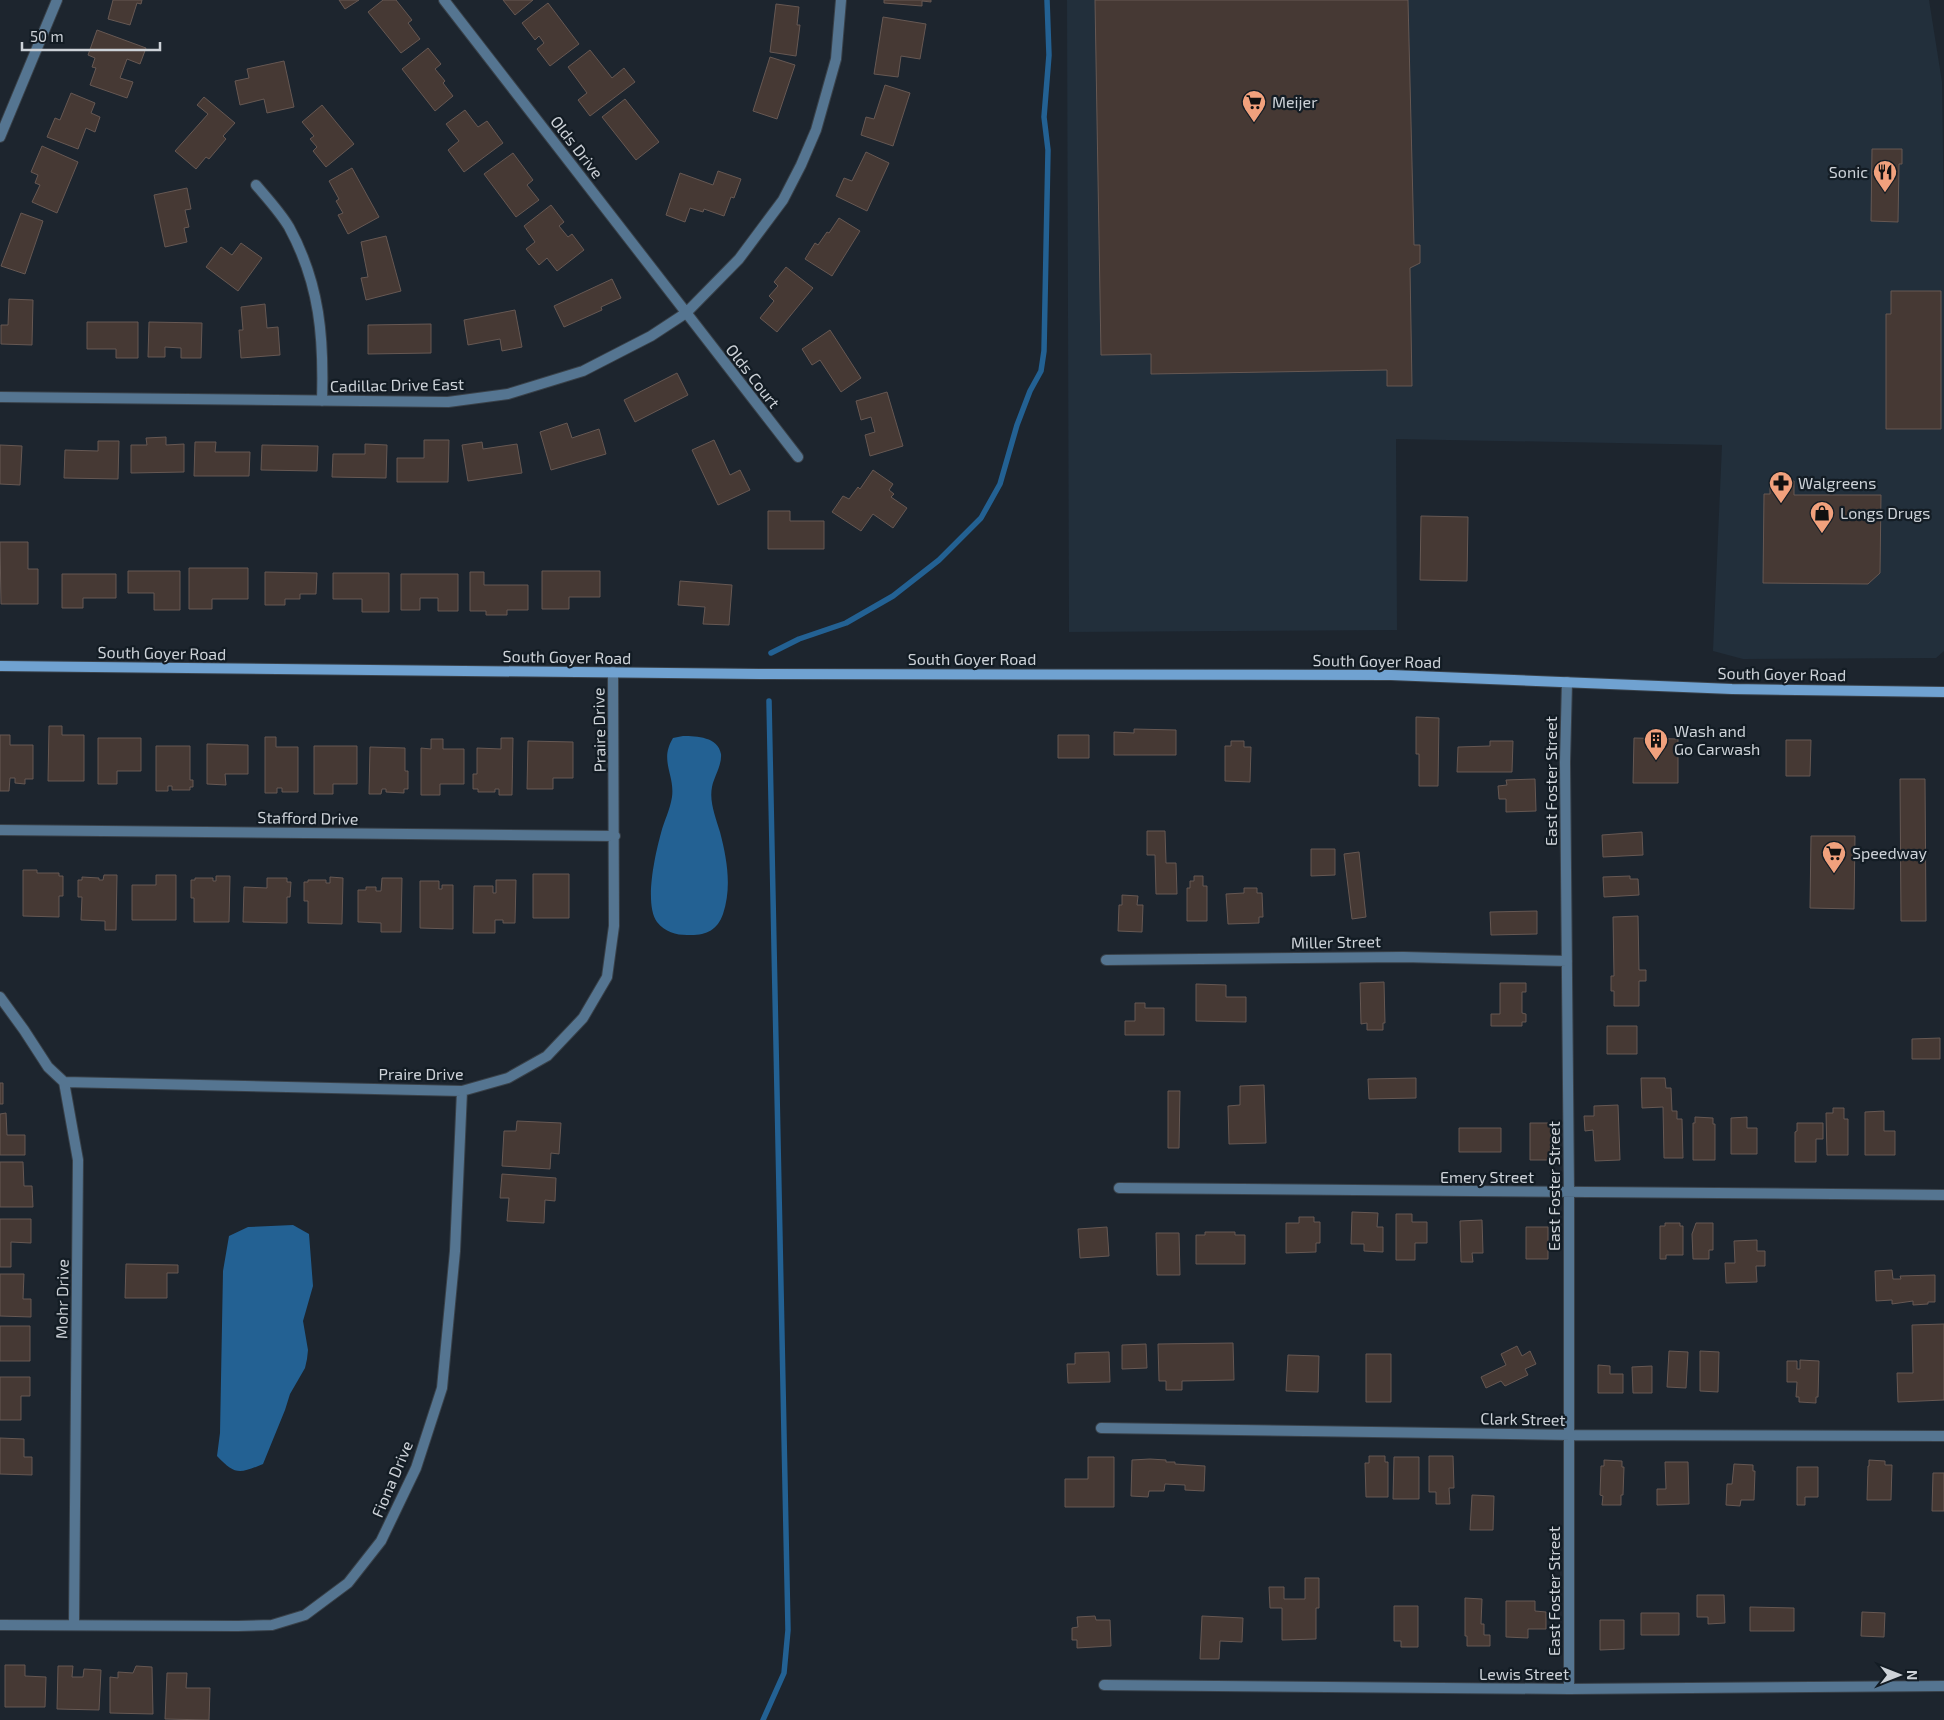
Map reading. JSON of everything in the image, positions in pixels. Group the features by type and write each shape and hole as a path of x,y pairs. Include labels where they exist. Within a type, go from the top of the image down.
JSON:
{"street":[{"path":"0,136 57,0"},
{"name":"Olds Drive","path":"444,0 686,313"},
{"name":"Cadillac Drive East","path":"0,397 448,402 508,394 582,371 651,336 686,313 739,259 783,200 816,130 836,59 842,0"},
{"path":"256,185 288,226 311,277 321,329 322,401"},
{"name":"Olds Court","path":"686,313 798,457"},
{"name":"South Goyer Road","path":"0,666 613,672 1391,675 1732,689 1944,692"},
{"name":"Praire Drive","path":"64,1082 462,1091 508,1078 548,1056 584,1018 607,977 614,926 613,672"},
{"name":"East Foster Street","path":"1567,682 1565,762 1569,1192 1569,1689"},
{"name":"Stafford Drive","path":"0,830 615,836"},
{"name":"Miller Street","path":"1106,960 1403,957 1567,961"},
{"path":"0,997 48,1067 64,1082"},
{"name":"Mohr Drive","path":"64,1082 78,1160 74,1624"},
{"name":"Fiona Drive","path":"0,1624 238,1626 272,1624 304,1614 348,1583 380,1541 416,1468 442,1388 455,1251 462,1091"},
{"name":"Emery Street","path":"1119,1188 1944,1195"},
{"name":"Clark Street","path":"1101,1428 1570,1435 1944,1436"},
{"name":"Lewis Street","path":"1104,1685 1569,1689 1944,1686"}],"shaded area":[{"path":"1067,0 1929,0 1942,82 1944,651 1936,658 1743,659 1713,651 1722,445 1396,439 1397,630 1069,632"}],"water":[{"path":"683,736 700,737 711,741 716,744 721,754 711,798 723,842 728,873 726,904 717,925 710,931 699,935 675,934 667,931 657,922 651,904 656,854 672,797 667,754 673,738"},
{"path":"293,1225 309,1234 313,1286 303,1321 308,1350 305,1368 290,1394 263,1464 243,1471 233,1470 217,1456 220,1433 223,1271 229,1236 248,1227"}],"building":[{"path":"113,0 142,0 141,4 137,3 130,25 108,19"},
{"path":"339,0 359,0 345,9"},
{"path":"383,0 396,0 412,20 408,23 420,39 401,53 368,12"},
{"path":"503,0 533,0 515,15"},
{"path":"884,0 931,0 931,2 922,1 922,6 884,3"},
{"name":"Meijer","path":"1095,0 1408,0 1414,245 1420,245 1420,263 1410,268 1412,386 1387,386 1387,370 1151,374 1151,354 1101,355"},
{"path":"548,3 579,44 550,66 537,49 544,43 539,36 535,40 522,23"},
{"path":"776,4 799,7 797,25 800,25 796,56 770,52"},
{"path":"883,17 926,24 920,59 901,56 898,77 874,74"},
{"path":"97,30 146,48 140,64 127,59 120,78 133,82 127,98 90,85 96,68 92,67 95,58 88,55"},
{"path":"428,48 441,64 435,69 445,81 443,83 453,96 435,111 402,69"},
{"path":"590,50 612,78 624,68 635,82 590,116 578,100 587,93 568,67"},
{"path":"770,57 795,65 777,119 753,111"},
{"path":"284,61 294,107 267,113 264,99 240,105 235,81 249,78 247,69"},
{"path":"885,85 910,93 893,146 861,135 866,117 874,119"},
{"path":"71,93 95,103 91,113 100,117 95,132 86,128 78,149 47,137 55,118 60,120"},
{"path":"204,97 235,123 223,136 226,139 209,159 206,157 196,169 175,151 208,114 197,105"},
{"path":"625,99 659,142 636,160 602,117"},
{"path":"322,105 354,144 326,167 313,151 317,147 310,139 314,136 302,122"},
{"path":"465,110 478,127 487,121 503,143 464,172 448,150 459,141 446,124"},
{"path":"42,146 78,162 57,213 32,202 40,185 35,183 38,175 31,172"},
{"name":"Sonic","path":"1872,149 1902,149 1902,164 1899,164 1898,222 1871,221"},
{"path":"866,152 889,163 867,211 836,196 844,178 852,181"},
{"path":"513,153 533,180 527,185 539,200 516,217 484,174"},
{"path":"352,168 379,217 348,234 338,215 343,213 336,201 339,199 329,181"},
{"path":"718,171 741,179 734,198 731,197 724,216 704,209 703,212 690,208 685,222 666,215 680,173 713,185"},
{"path":"187,188 191,209 185,210 189,227 184,228 187,242 165,247 154,195"},
{"path":"551,205 564,222 559,226 568,237 572,234 584,250 557,271 547,258 539,265 526,249 535,242 524,226"},
{"path":"21,213 43,221 25,274 1,266"},
{"path":"839,218 860,231 832,276 805,259 815,243 818,245"},
{"path":"386,236 401,291 366,300 361,278 368,277 361,242"},
{"path":"241,243 262,258 238,291 206,267 221,247 232,255"},
{"path":"786,267 813,288 777,332 760,318 774,301 769,296 778,286 774,282"},
{"path":"612,279 621,298 601,307 602,310 564,327 554,306"},
{"path":"1891,291 1941,291 1941,429 1886,429 1886,314 1891,314"},
{"path":"9,299 33,300 32,345 1,344 1,325 8,325"},
{"path":"265,304 267,328 278,327 280,355 241,358 239,330 243,330 241,307"},
{"path":"515,310 522,347 502,351 500,339 468,345 464,320"},
{"path":"87,322 138,322 138,358 116,358 116,349 87,349"},
{"path":"149,322 202,323 201,358 181,358 181,348 165,347 165,357 148,357"},
{"path":"431,324 431,353 368,354 368,325"},
{"path":"830,330 861,378 841,392 820,360 812,365 802,349"},
{"path":"677,373 688,395 635,422 624,400"},
{"path":"887,392 903,446 870,456 865,435 875,432 871,417 861,420 856,401"},
{"path":"567,423 572,438 599,429 606,454 551,470 540,432"},
{"path":"166,437 166,445 184,444 184,472 131,473 131,445 147,445 146,438"},
{"path":"424,440 449,440 448,482 397,482 397,458 424,458"},
{"path":"714,440 730,475 740,470 750,490 718,505 692,450"},
{"path":"98,441 119,441 118,479 64,478 65,450 98,451"},
{"path":"195,442 216,442 215,452 250,452 249,476 194,476"},
{"path":"482,442 483,449 517,444 522,473 468,481 462,445"},
{"path":"365,444 387,445 386,478 332,477 333,454 365,454"},
{"path":"0,445 22,446 20,485 0,484"},
{"path":"262,445 318,446 317,471 261,470"},
{"path":"873,470 893,484 889,490 894,494 891,497 907,508 893,528 873,514 861,531 832,512 843,496 849,499 858,487 860,489"},
{"name":"Longs Drugs","path":"1770,481 1794,481 1794,495 1881,495 1880,573 1868,584 1763,583 1764,494 1770,494"},
{"path":"768,511 790,511 790,521 824,521 824,549 768,549"},
{"path":"1421,516 1468,517 1467,581 1420,580"},
{"path":"0,542 28,542 28,569 38,569 38,604 1,604"},
{"path":"189,568 248,568 248,599 212,599 212,609 189,609"},
{"path":"128,571 180,571 180,610 154,610 154,593 128,593"},
{"path":"542,571 600,571 600,597 569,597 569,609 542,609"},
{"path":"265,572 317,573 316,594 300,594 300,599 285,599 285,605 265,605"},
{"path":"470,572 484,572 484,585 528,585 528,610 507,610 507,615 486,615 486,611 470,611"},
{"path":"333,573 389,573 389,612 362,612 362,599 333,599"},
{"path":"62,574 116,574 116,598 83,598 83,608 62,608"},
{"path":"401,574 458,574 458,611 438,611 438,598 420,598 420,610 401,610"},
{"path":"680,581 732,585 729,625 703,624 705,607 678,605"},
{"path":"1416,717 1439,718 1438,786 1419,786 1419,754 1416,754"},
{"path":"49,726 62,726 62,735 84,735 84,781 48,781"},
{"path":"1134,729 1176,730 1176,755 1114,755 1114,732 1134,733"},
{"path":"0,735 10,735 10,745 33,745 33,779 25,779 25,784 15,783 15,778 10,778 9,791 0,791"},
{"path":"1058,735 1089,735 1089,758 1058,758"},
{"path":"265,737 276,737 276,747 298,747 298,792 282,792 282,788 277,788 277,793 265,793"},
{"path":"98,738 141,738 141,771 117,771 117,784 98,784"},
{"path":"501,738 513,738 512,795 499,795 499,789 495,789 495,792 478,792 478,789 473,789 473,774 477,774 477,748 501,749"},
{"name":"Wash and Go Carwash","path":"1634,738 1678,739 1678,783 1633,783"},
{"path":"431,739 443,739 443,749 464,749 464,784 440,784 440,795 421,795 421,748 431,749"},
{"path":"1786,740 1811,740 1810,776 1786,776"},
{"path":"528,741 573,742 573,778 553,778 553,789 527,789"},
{"path":"1231,741 1244,741 1244,747 1251,747 1250,782 1225,781 1225,746 1231,746"},
{"path":"1490,741 1513,741 1512,772 1457,772 1458,747 1490,746"},
{"path":"207,744 248,745 248,774 225,774 226,785 207,784"},
{"path":"156,746 190,746 190,780 193,780 193,787 190,787 190,790 172,790 172,786 168,786 168,791 156,791"},
{"path":"314,746 357,746 357,784 333,784 333,794 314,794"},
{"path":"370,747 405,748 405,771 408,771 408,789 404,789 404,793 386,792 386,789 382,789 381,794 369,794"},
{"path":"1535,779 1536,811 1506,812 1506,799 1499,799 1498,786 1507,785 1506,780"},
{"path":"1900,779 1925,779 1926,921 1901,921"},
{"path":"1147,831 1165,831 1166,863 1176,863 1177,894 1156,894 1155,855 1147,855"},
{"path":"1642,832 1643,855 1603,857 1602,835"},
{"path":"1811,836 1855,836 1854,909 1810,908"},
{"path":"1311,849 1335,849 1335,875 1311,876"},
{"path":"1359,852 1366,917 1352,919 1344,854"},
{"path":"23,870 37,870 37,873 59,873 59,876 63,876 63,896 59,896 59,917 23,916"},
{"path":"533,874 569,874 569,918 533,918"},
{"path":"104,875 117,875 116,930 105,930 105,921 81,920 82,897 78,897 78,880 82,880 82,877 103,880"},
{"path":"156,875 176,875 176,920 132,920 132,885 156,885"},
{"path":"216,876 230,876 229,922 194,922 194,898 191,898 191,880 195,880 195,878 213,878 213,881 216,881"},
{"path":"1194,876 1203,876 1203,886 1207,886 1207,921 1187,921 1187,888 1190,888 1190,881 1194,881"},
{"path":"1630,876 1630,879 1638,879 1639,895 1604,897 1603,877"},
{"path":"330,877 343,878 342,924 308,923 308,901 304,901 304,882 308,882 308,880 326,880 326,883 330,883"},
{"path":"267,878 287,878 287,882 291,882 290,897 287,897 287,923 243,922 244,887 267,888"},
{"path":"382,878 402,878 401,932 381,932 381,923 358,922 358,890 366,890 366,887 376,887 376,891 381,891"},
{"path":"496,880 516,880 515,923 503,923 503,920 495,920 495,933 473,933 474,886 493,886 493,893 496,893"},
{"path":"420,881 439,881 439,889 442,889 442,885 453,885 453,929 420,928"},
{"path":"1244,888 1257,888 1257,893 1262,893 1263,917 1259,917 1259,923 1228,924 1226,894 1244,893"},
{"path":"1122,895 1138,896 1137,905 1143,905 1142,932 1118,931 1119,905 1122,905"},
{"path":"1537,911 1537,934 1491,935 1490,912"},
{"path":"1638,916 1639,970 1646,970 1646,981 1639,981 1639,1006 1614,1006 1614,991 1611,991 1611,976 1614,976 1613,917"},
{"path":"1384,982 1385,1023 1383,1023 1383,1030 1367,1030 1367,1023 1361,1024 1360,983"},
{"path":"1500,983 1526,983 1526,992 1522,992 1522,1013 1526,1014 1526,1022 1522,1022 1522,1026 1491,1026 1491,1014 1500,1014"},
{"path":"1196,984 1226,985 1226,997 1246,997 1246,1022 1196,1021"},
{"path":"1135,1003 1145,1003 1145,1008 1164,1008 1164,1035 1125,1035 1125,1021 1135,1021"},
{"path":"1607,1026 1637,1026 1637,1054 1607,1054"},
{"path":"1940,1038 1940,1059 1912,1059 1912,1039"},
{"path":"1416,1078 1416,1098 1369,1099 1368,1079"},
{"path":"1641,1078 1665,1078 1666,1088 1671,1088 1672,1111 1677,1111 1677,1119 1682,1119 1683,1158 1664,1158 1663,1107 1642,1108"},
{"path":"0,1083 3,1083 3,1104 0,1104"},
{"path":"1264,1085 1266,1143 1229,1144 1228,1106 1240,1105 1240,1086"},
{"path":"1168,1091 1180,1091 1179,1148 1168,1148"},
{"path":"1618,1105 1620,1160 1595,1161 1593,1130 1585,1131 1584,1116 1594,1116 1594,1106"},
{"path":"1833,1108 1844,1108 1844,1119 1848,1119 1848,1155 1827,1155 1826,1113 1833,1113"},
{"path":"1884,1111 1884,1131 1895,1131 1895,1155 1865,1155 1865,1112"},
{"path":"6,1113 7,1135 25,1135 25,1155 0,1155 0,1114"},
{"path":"1695,1117 1713,1118 1713,1124 1715,1124 1715,1160 1693,1160 1693,1123 1695,1123"},
{"path":"1747,1117 1747,1128 1757,1128 1757,1154 1731,1154 1731,1118"},
{"path":"517,1121 561,1123 559,1154 551,1153 550,1169 502,1166 504,1131 516,1131"},
{"path":"1530,1123 1551,1123 1551,1160 1530,1160"},
{"path":"1797,1123 1823,1123 1823,1139 1816,1139 1816,1162 1795,1162 1795,1132 1797,1131"},
{"path":"1459,1128 1501,1128 1501,1152 1459,1152"},
{"path":"0,1162 23,1162 24,1186 32,1186 33,1207 0,1207"},
{"path":"502,1174 556,1178 555,1201 545,1200 544,1223 507,1221 509,1198 500,1198"},
{"path":"1352,1212 1378,1213 1377,1227 1383,1227 1383,1252 1364,1251 1364,1244 1351,1244"},
{"path":"1396,1214 1412,1214 1412,1222 1427,1222 1427,1243 1415,1243 1415,1260 1396,1260"},
{"path":"1299,1217 1314,1217 1314,1222 1320,1222 1320,1243 1316,1243 1316,1252 1286,1253 1286,1223 1299,1223"},
{"path":"0,1219 31,1219 31,1243 11,1242 11,1267 0,1267"},
{"path":"1482,1220 1483,1253 1472,1253 1473,1262 1461,1262 1460,1221"},
{"path":"1665,1223 1680,1223 1680,1226 1683,1226 1683,1255 1666,1255 1666,1259 1660,1259 1660,1226 1665,1226"},
{"path":"1696,1223 1713,1223 1713,1250 1709,1250 1709,1259 1693,1259 1692,1234"},
{"path":"1107,1227 1109,1256 1080,1258 1078,1229"},
{"path":"1526,1227 1548,1227 1548,1259 1526,1259"},
{"path":"1205,1232 1235,1232 1235,1235 1245,1235 1245,1264 1196,1264 1196,1235 1205,1235"},
{"path":"1156,1233 1179,1233 1180,1275 1157,1275"},
{"path":"1757,1240 1757,1251 1765,1251 1765,1266 1756,1266 1757,1282 1726,1283 1725,1263 1735,1263 1734,1241"},
{"path":"126,1264 178,1265 178,1273 167,1273 167,1298 125,1298"},
{"path":"1892,1270 1893,1279 1901,1279 1900,1276 1935,1275 1935,1302 1913,1305 1913,1301 1892,1304 1892,1300 1876,1301 1875,1271"},
{"path":"0,1274 24,1274 23,1299 31,1299 31,1317 0,1316"},
{"path":"1944,1324 1944,1400 1898,1402 1897,1373 1913,1373 1912,1325"},
{"path":"0,1326 30,1326 30,1361 0,1361"},
{"path":"1233,1343 1234,1380 1182,1381 1182,1390 1166,1390 1166,1381 1159,1381 1158,1344"},
{"path":"1146,1344 1147,1368 1122,1369 1122,1345"},
{"path":"1517,1346 1522,1356 1530,1351 1536,1364 1525,1369 1528,1375 1505,1386 1501,1381 1486,1388 1481,1377 1506,1365 1501,1354"},
{"path":"1669,1351 1688,1352 1686,1388 1667,1387"},
{"path":"1700,1351 1719,1352 1718,1392 1700,1391"},
{"path":"1109,1352 1110,1382 1068,1383 1067,1364 1075,1364 1075,1353"},
{"path":"1366,1354 1391,1354 1391,1402 1366,1402"},
{"path":"1288,1355 1319,1356 1318,1392 1286,1391"},
{"path":"1800,1360 1819,1361 1818,1397 1816,1397 1816,1403 1799,1402 1799,1397 1796,1397 1797,1382 1787,1382 1787,1361 1797,1361 1797,1369 1800,1369"},
{"path":"1598,1365 1610,1366 1610,1374 1623,1374 1623,1393 1598,1393"},
{"path":"1652,1366 1652,1393 1633,1393 1632,1367"},
{"path":"0,1377 30,1377 30,1396 21,1396 21,1420 0,1420"},
{"path":"0,1438 24,1439 24,1457 32,1457 32,1475 0,1474"},
{"path":"1369,1456 1385,1456 1385,1462 1388,1462 1388,1497 1366,1497 1365,1463 1369,1463"},
{"path":"1429,1456 1453,1456 1454,1488 1449,1488 1450,1504 1436,1504 1436,1492 1429,1492"},
{"path":"1088,1457 1114,1457 1114,1507 1065,1507 1065,1479 1088,1479"},
{"path":"1394,1457 1419,1457 1419,1499 1393,1499"},
{"path":"1132,1460 1166,1460 1166,1462 1175,1462 1175,1464 1205,1466 1204,1491 1185,1490 1185,1485 1165,1484 1164,1491 1149,1491 1148,1497 1131,1496"},
{"path":"1604,1460 1622,1461 1622,1467 1624,1467 1621,1505 1602,1505 1603,1496 1600,1495 1601,1466 1604,1466"},
{"path":"1869,1460 1885,1461 1885,1465 1892,1465 1891,1500 1867,1500"},
{"path":"1665,1462 1688,1462 1689,1504 1657,1505 1657,1489 1666,1489"},
{"path":"1734,1464 1753,1465 1753,1471 1755,1471 1754,1500 1741,1500 1740,1506 1726,1505 1727,1484 1732,1484"},
{"path":"1797,1467 1818,1467 1818,1497 1805,1497 1805,1505 1797,1505"},
{"path":"1933,1473 1944,1473 1944,1511 1932,1511"},
{"path":"1472,1495 1494,1496 1493,1530 1470,1530"},
{"path":"1305,1578 1319,1578 1319,1608 1316,1608 1316,1639 1282,1640 1282,1608 1270,1608 1269,1587 1284,1587 1284,1599 1305,1599"},
{"path":"1697,1595 1724,1595 1725,1623 1708,1624 1708,1617 1697,1617"},
{"path":"1465,1598 1482,1599 1481,1624 1484,1624 1484,1635 1490,1635 1490,1646 1467,1646 1467,1636 1465,1636"},
{"path":"1506,1601 1535,1601 1535,1611 1546,1612 1546,1629 1528,1629 1528,1638 1506,1637"},
{"path":"1394,1606 1418,1606 1418,1647 1401,1647 1401,1641 1394,1641"},
{"path":"1750,1607 1794,1608 1794,1631 1750,1631"},
{"path":"1862,1612 1885,1613 1884,1637 1861,1636"},
{"path":"1641,1613 1679,1613 1679,1635 1641,1635"},
{"path":"1095,1616 1096,1620 1110,1620 1111,1646 1077,1648 1077,1640 1072,1640 1072,1628 1078,1627 1077,1617"},
{"path":"1202,1616 1243,1618 1242,1642 1220,1641 1219,1659 1200,1659"},
{"path":"1600,1620 1624,1620 1624,1649 1600,1650"},
{"path":"5,1665 25,1665 25,1676 46,1677 45,1707 5,1707"},
{"path":"58,1666 73,1666 72,1677 83,1677 84,1669 101,1670 99,1710 57,1709"},
{"path":"136,1666 152,1667 153,1714 110,1713 110,1677 118,1678 118,1672 133,1673"},
{"path":"167,1673 187,1673 186,1688 210,1688 209,1720 165,1719"}],"waterway":[{"path":"771,653 799,639 846,623 893,596 939,560 981,518 1000,484 1017,425 1030,391 1041,371 1044,351 1048,150 1044,117 1049,55 1047,0"},
{"path":"763,1720 784,1673 788,1630 769,701"}],"place":[{"name":"Meijer","path":"1254,123"},
{"name":"Sonic","path":"1885,193"},
{"name":"Walgreens","path":"1781,504"},
{"name":"Longs Drugs","path":"1822,534"},
{"name":"Wash and Go Carwash","path":"1656,761"},
{"name":"Speedway","path":"1834,874"}]}
